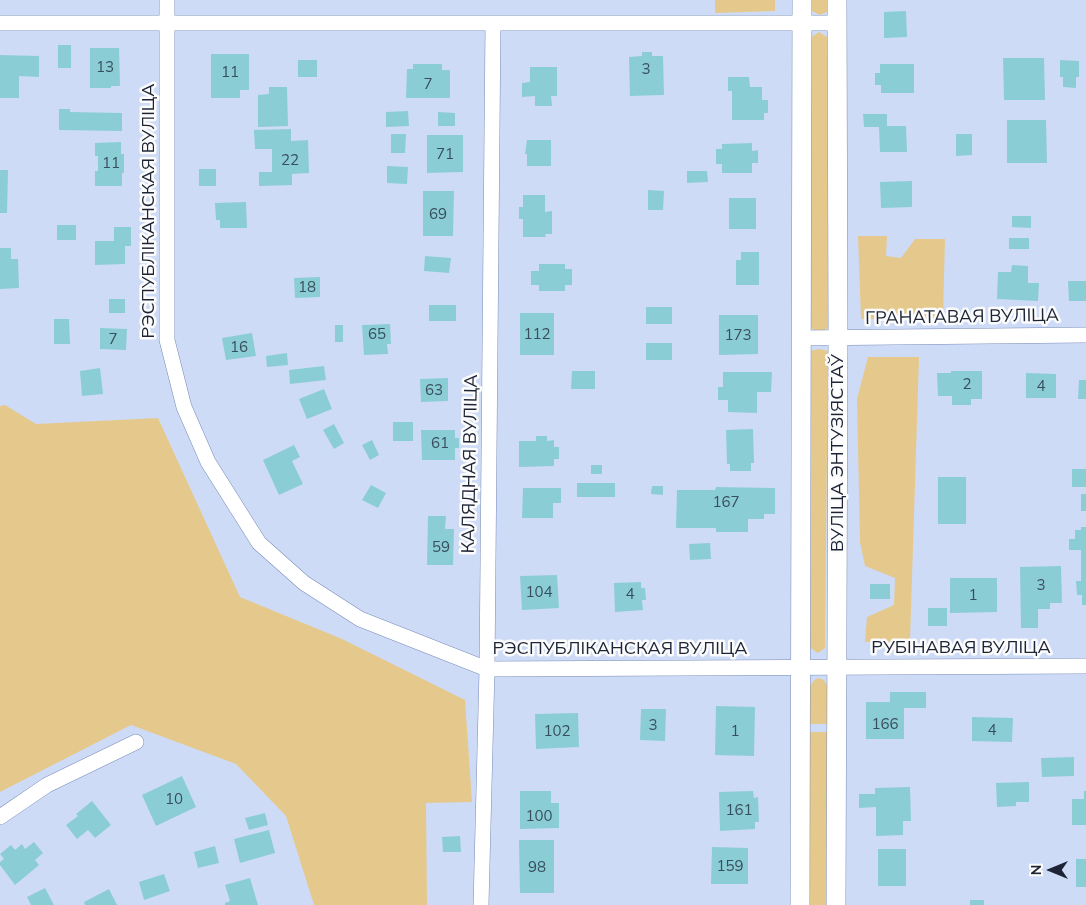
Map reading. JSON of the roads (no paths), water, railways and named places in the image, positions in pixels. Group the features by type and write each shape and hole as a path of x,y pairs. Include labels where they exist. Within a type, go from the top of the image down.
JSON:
{"street":[{"name":"РЭСПУБЛІКАНСКАЯ ВУЛІЦА","path":"167,0 167,340 184,407 208,462 259,543 304,583 360,619 487,669 801,668"},
{"name":"ВУЛІЦА ЭНТУЗІЯСТАЎ","path":"800,905 802,0"},
{"name":"ВУЛІЦА ЭНТУЗІЯСТАЎ","path":"836,905 837,0"},
{"path":"0,23 837,23"},
{"name":"КАЛЯДНАЯ ВУЛІЦА","path":"481,905 487,669 493,23"},
{"name":"ГРАНАТАВАЯ ВУЛІЦА","path":"801,338 1086,335"},
{"name":"РУБІНАВАЯ ВУЛІЦА","path":"801,668 1086,666"},
{"path":"0,817 47,785 136,742"}]}
